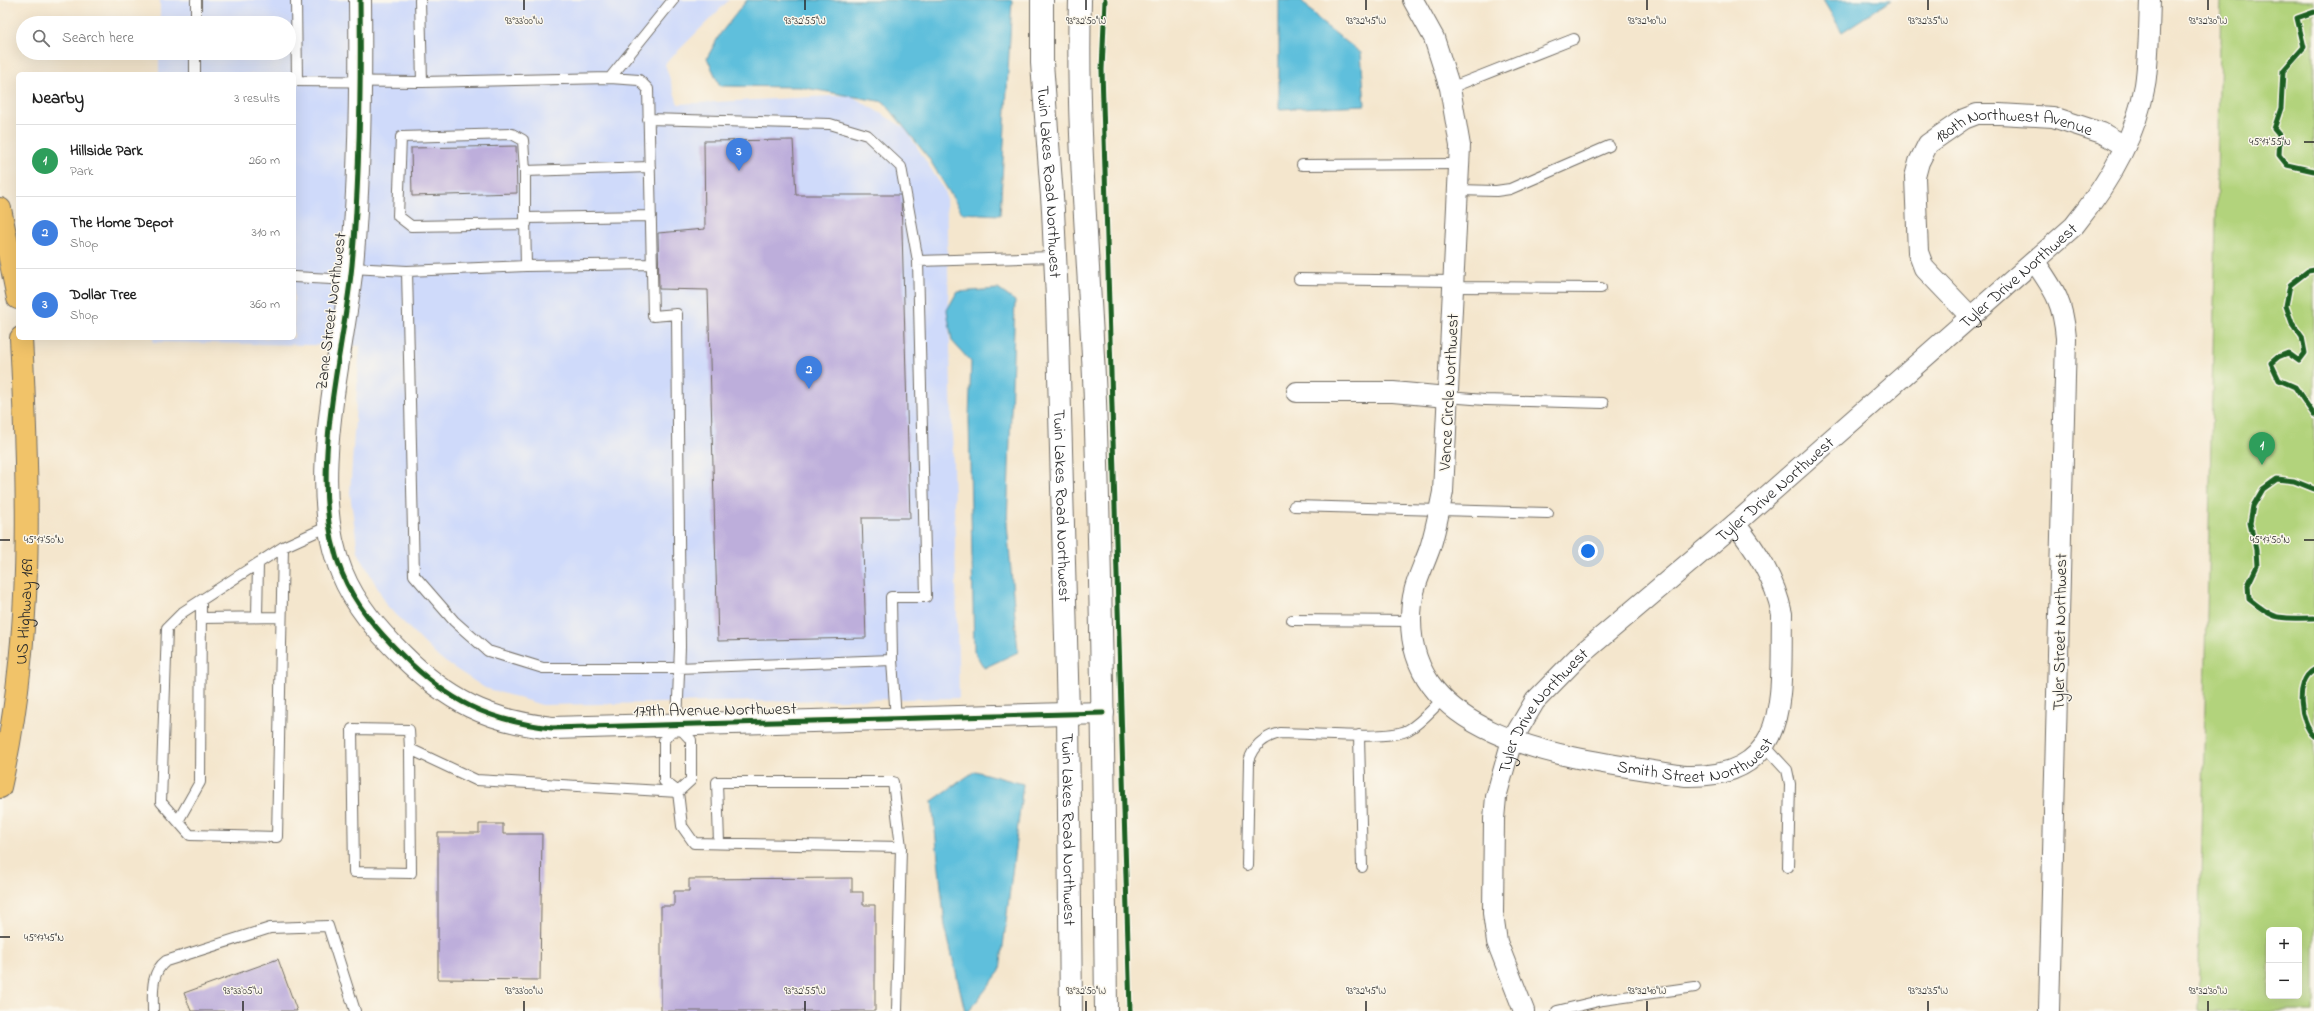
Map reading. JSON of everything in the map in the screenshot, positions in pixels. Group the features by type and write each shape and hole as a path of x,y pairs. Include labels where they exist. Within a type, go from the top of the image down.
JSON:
{"highway":[{"path":"0,209 16,288"},
{"name":"US Highway 169","path":"0,787 21,670 25,592 27,498 21,340"}],"street":[{"name":"Zane Street Northwest","path":"360,0 357,207 351,274 330,426 327,466 329,526 334,549 342,573 354,597 367,616"},
{"name":"Twin Lakes Road Northwest","path":"1042,0 1042,63 1053,210 1068,713 1071,1011"},
{"name":"Twin Lakes Road Northwest","path":"1080,0 1079,80 1094,387 1103,713 1106,1011"},
{"name":"Vance Circle Northwest","path":"1413,0 1434,38 1450,88 1460,146 1443,492 1429,549 1415,584 1411,622 1414,643 1423,670 1431,685 1443,699 1460,713 1512,740"},
{"name":"Tyler Drive Northwest","path":"1524,1011 1497,942 1493,913 1495,804 1503,765 1512,740 1536,701 1554,680 1585,651 1735,524 1970,316 2035,262 2074,226 2094,202 2112,174 2126,146 2136,120 2145,87 2150,0"},
{"name":"180th Northwest Avenue","path":"1970,316 1924,268 1918,252 1915,177 1918,162 1928,144 1964,119 1977,114 1998,114 2059,119 2102,133 2126,146"},
{"name":"Tyler Street Northwest","path":"2035,262 2057,292 2064,315 2066,338 2049,1011"},
{"path":"1297,392 1393,392 1447,397"},
{"name":"Smith Street Northwest","path":"1512,740 1545,751 1685,776 1708,776 1724,773 1742,765 1764,745 1776,723 1780,703 1782,614 1779,601 1764,564 1754,547 1735,524"},
{"name":"179th Avenue Northwest","path":"367,616 390,642 430,680 454,698 475,710 523,725 552,728 896,720 1103,713"}],"lane":[{"path":"196,0 196,16"},
{"path":"296,0 296,16"},
{"path":"420,0 422,82"},
{"path":"610,78 673,0"},
{"path":"1450,88 1574,39"},
{"path":"195,72 196,60"},
{"path":"295,60 295,72"},
{"path":"296,81 360,80 422,82 610,78 639,80 648,89 653,316 677,314 680,617 676,724 664,740 664,781 678,792 682,826 694,843 901,847"},
{"path":"648,119 830,124 867,135 902,167 918,261 926,597 891,597 892,660 896,720"},
{"path":"526,266 526,221 523,140 512,134 401,137 398,216 411,226 526,221 651,216"},
{"path":"1458,190 1496,191 1510,189 1609,146"},
{"path":"1302,165 1459,164"},
{"path":"524,171 650,167"},
{"path":"918,261 1054,257"},
{"path":"296,277 526,266 652,264"},
{"path":"407,271 414,575 454,621 488,651 543,668 678,668 892,660"},
{"path":"1299,279 1601,288"},
{"path":"1447,397 1485,400 1603,403"},
{"path":"1294,506 1548,513"},
{"path":"283,547 276,836 190,835 161,802 167,628 183,612 283,547 329,526"},
{"path":"257,618 258,563"},
{"path":"178,821 200,782 200,601"},
{"path":"200,618 281,618"},
{"path":"1292,620 1411,622"},
{"path":"1248,865 1249,761 1254,748 1265,738 1280,734 1391,735 1408,730 1443,699"},
{"path":"410,749 476,780 678,792 691,780 691,740 676,724"},
{"path":"352,729 409,730 410,749 411,873 354,872 352,729"},
{"path":"1359,735 1362,867"},
{"path":"1764,745 1787,770 1790,784 1788,867"},
{"path":"719,843 717,782 893,782 901,847 897,1011"},
{"path":"153,1011 156,974 159,967 166,961 270,928 328,926 355,1011"},
{"path":"1557,1011 1603,1000 1695,988"}],"shaded area":[{"path":"160,0 729,0 665,64 678,104 850,95 905,128 946,193 959,698 542,705 485,688 439,658 388,607 358,552 350,493 360,346 153,342 153,340 296,340 296,72 159,72 159,60 296,60 296,16 160,16"}],"green space":[{"path":"2221,0 2314,0 2314,1011 2198,1011"}],"water":[{"path":"747,0 1012,0 1000,215 962,213 928,157 884,102 800,87 720,86 707,58 720,34"},
{"path":"1279,0 1301,0 1322,23 1361,53 1365,105 1279,109"},
{"path":"1823,0 1891,0 1842,32"},
{"path":"998,289 1015,301 1007,524 1018,652 984,668 974,651 969,418 971,362 952,341 947,310 957,292"},
{"path":"975,771 1023,784 1000,971 969,1011 965,1011 945,926 932,801"}],"building":[{"path":"793,140 796,195 901,195 910,518 862,518 866,638 718,641 708,290 659,289 658,233 705,229 704,141"},
{"path":"516,146 517,193 412,196 411,148"},
{"path":"479,824 503,824 503,834 542,834 540,980 438,979 438,833 479,833"},
{"path":"852,878 852,892 863,892 863,905 875,905 875,1011 661,1011 661,906 674,906 674,891 689,891 689,879"},
{"path":"278,959 297,1011 191,1011 184,993"}],"cycle path":[{"path":"360,0 359,132 355,232 352,265 330,420 327,461 327,500 331,538 347,585 360,607 384,637 402,655 436,685 470,706 508,720 552,728 1103,713"},
{"path":"1105,0 1102,70 1130,1011"},
{"path":"2314,12 2297,18 2304,47 2283,71 2281,108 2274,129 2280,136 2279,155 2287,165 2314,171"},
{"path":"2314,270 2308,271 2290,285 2286,306 2292,323 2302,337 2305,353 2299,361 2288,353 2278,357 2271,363 2279,380 2295,387 2314,415"},
{"path":"2314,489 2294,481 2277,479 2263,489 2253,506 2250,523 2256,550 2257,566 2248,585 2249,599 2266,612 2285,618 2314,618"},
{"path":"2314,670 2308,675 2304,683 2301,702 2305,722 2314,736"}],"place":[{"name":"Dollar Tree","path":"739,171"},
{"name":"The Home Depot","path":"809,389"},
{"name":"Hillside Park","path":"2262,465"}]}
